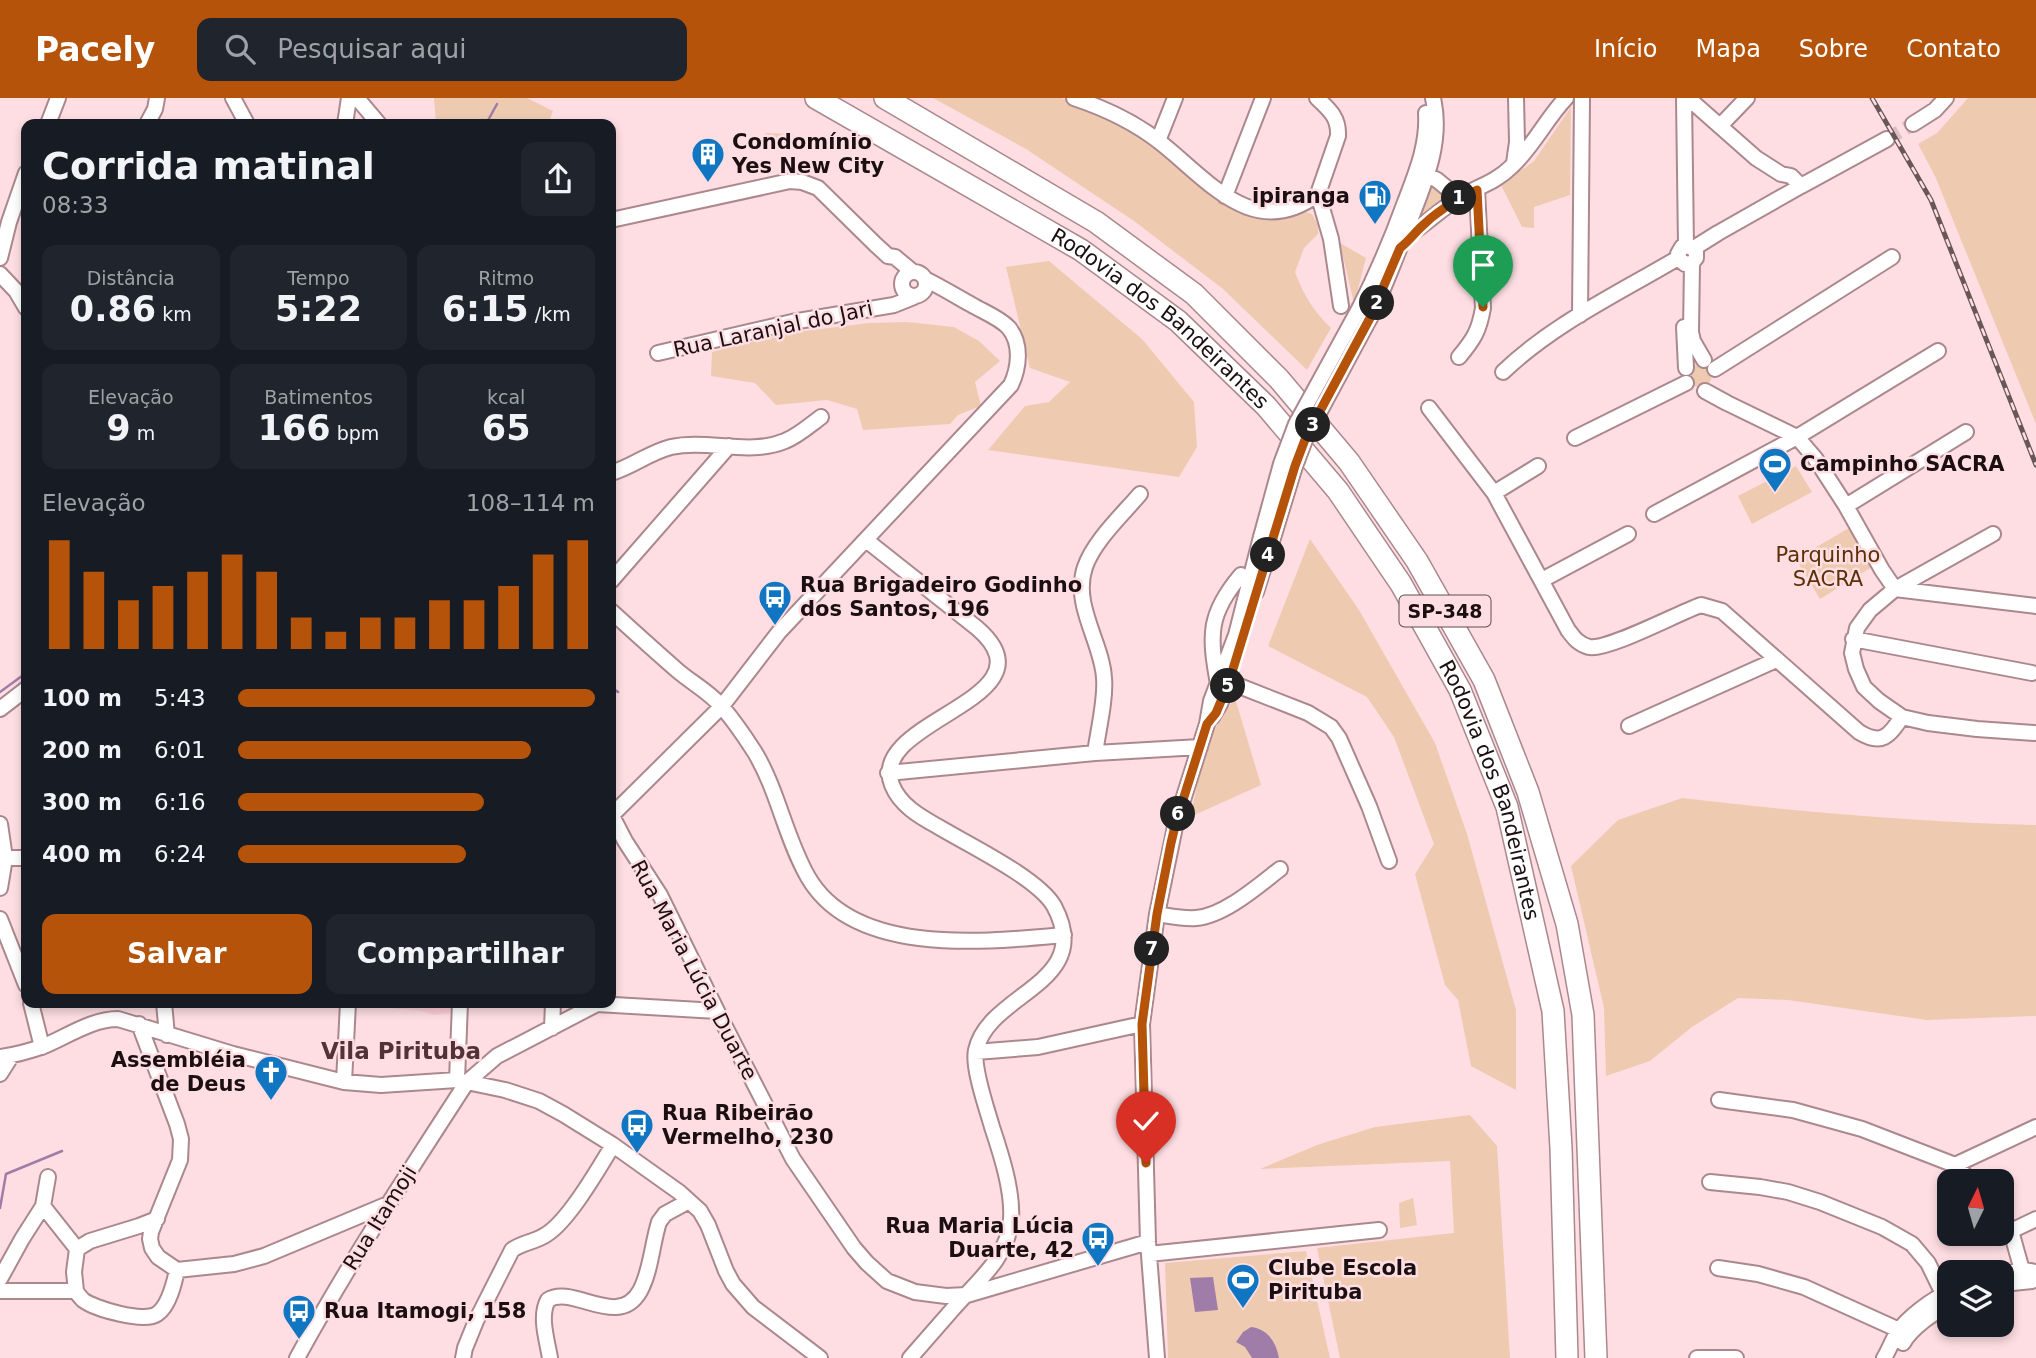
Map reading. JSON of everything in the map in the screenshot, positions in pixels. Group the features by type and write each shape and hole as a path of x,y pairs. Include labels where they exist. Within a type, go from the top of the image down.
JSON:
{"highway":[{"name":"Rodovia dos Bandeirantes","path":"816,98 1081,250 1178,321 1266,406 1338,491 1401,584 1460,690 1507,807 1553,1011 1561,1148 1567,1358"},
{"name":"Rodovia dos Bandeirantes","path":"885,98 1096,222 1194,294 1279,379 1349,462 1417,561 1484,680 1528,792 1567,924 1583,1015 1596,1358"}],"street":[{"path":"50,119 58,98"},
{"path":"150,119 157,98"},
{"path":"233,98 244,119"},
{"path":"346,119 349,98"},
{"path":"357,98 375,119"},
{"path":"1158,141 1175,98"},
{"path":"1225,196 1263,98"},
{"path":"1081,99 1117,116 1158,141 1225,196 1254,211 1279,212 1306,203 1318,194 1338,136 1339,126 1333,113 1317,98"},
{"path":"1422,172 1426,136 1424,98"},
{"path":"1157,1358 1148,1248 1142,1024 1157,914 1176,822 1207,724 1216,713 1236,635 1267,539 1306,437 1370,318 1400,238 1436,134 1433,98"},
{"path":"1513,166 1517,142 1516,98"},
{"path":"1400,238 1409,241 1421,227 1459,198 1500,177 1529,147 1566,98"},
{"path":"1580,315 1582,98"},
{"path":"1686,98 1756,158 1781,174 1791,176 1801,186"},
{"path":"1686,98 1686,383 1694,390 1705,391 1797,437 1815,457 1895,589 2036,607"},
{"path":"1720,126 1747,98"},
{"path":"1913,124 1936,110 1947,98"},
{"path":"1503,372 1524,353 1580,315 1887,139"},
{"path":"1422,172 1459,198"},
{"path":"616,219 790,181 808,183 822,191 848,220 911,279 926,287 918,295 905,293 911,279"},
{"path":"1459,357 1475,338 1483,307 1477,190"},
{"path":"1318,194 1331,239 1342,306"},
{"path":"0,258 21,195"},
{"path":"1224,683 1267,539 1281,464 1296,424 1380,268 1400,238"},
{"path":"1687,256 1692,337 1716,380 1705,391"},
{"path":"1686,368 1694,361 1709,365 1892,257"},
{"path":"0,274 21,300"},
{"path":"616,809 722,706 779,632 1007,391 1018,364 1013,334 1008,328 953,294 911,279"},
{"name":"Rua Laranjal do Jari","path":"888,306 911,279"},
{"name":"Rua Laranjal do Jari","path":"658,353 793,322 888,306 918,295 953,294"},
{"path":"1654,514 1797,437 1938,351"},
{"path":"1575,438 1686,383"},
{"path":"1429,408 1494,494 1577,642 1598,648 1615,643 1701,605 1722,611 1868,738 1880,739 1889,736 1902,717"},
{"path":"616,471 671,447 704,444 746,447 772,445 785,441 821,417"},
{"path":"1846,506 1966,432"},
{"path":"616,575 729,446"},
{"path":"1494,494 1538,466"},
{"path":"1095,753 1105,679 1101,659 1090,633 1083,594 1083,570 1091,552 1140,494"},
{"path":"1542,580 1628,534"},
{"path":"1993,534 1895,589 1864,617 1853,639 1852,653 1864,687 1902,717 1952,726 2034,733"},
{"path":"866,540 991,640 998,653 997,668 990,683 967,702 919,732 893,756 888,773 892,786 901,802 925,819 1033,883 1052,903 1064,935 1059,958 1049,974 994,1020 981,1038 976,1052 985,1101 1011,1205 1006,1244 990,1271 910,1358"},
{"path":"1241,575 1228,590 1213,623 1213,657 1224,683 1308,713 1331,727 1339,738 1390,860"},
{"path":"616,615 722,706 766,772 789,836 809,879 821,896 833,906 877,929 934,940 1008,940 1064,935"},
{"path":"1213,623 1236,635"},
{"path":"1853,639 2032,673"},
{"path":"1629,726 1776,660"},
{"path":"0,709 21,693"},
{"path":"888,773 1095,753 1200,747"},
{"path":"0,824 5,858 0,888"},
{"name":"Rua Maria Lúcia Duarte","path":"616,824 660,895 795,1163 861,1256 887,1281 915,1292 946,1296 967,1295 1148,1248 1379,1230"},
{"path":"5,858 21,858"},
{"path":"1157,914 1197,918 1208,915 1245,895 1280,869"},
{"path":"0,919 21,972"},
{"path":"616,1004 717,1011"},
{"path":"32,1008 42,1047"},
{"path":"164,1008 167,1035"},
{"path":"344,1082 348,1008"},
{"path":"460,1008 462,1081"},
{"path":"552,1028 553,1008"},
{"path":"462,1081 497,1056 588,1008"},
{"path":"0,1074 6,1056 42,1047 108,1019 118,1019 301,1073 344,1082 381,1085 462,1081 539,1101 613,1145 679,1192 700,1211 733,1284 753,1307 820,1358"},
{"path":"139,1024 181,1139 180,1160 151,1232 152,1248 158,1258 177,1270 234,1264 264,1256 388,1204"},
{"path":"976,1052 1038,1047 1142,1024"},
{"name":"Rua Itamoji","path":"297,1358 330,1298 462,1081"},
{"path":"1720,1100 1793,1110 1832,1120 1862,1129 1955,1165 1959,1169"},
{"path":"1955,1165 2036,1127"},
{"path":"463,1358 477,1321 512,1250 518,1245 550,1233 613,1145"},
{"path":"0,1279 43,1206 48,1177"},
{"path":"1710,1182 1787,1192 1882,1227 1912,1244 1928,1263 1937,1280"},
{"path":"550,1358 545,1328 548,1300 556,1296 566,1297 604,1307 615,1307 634,1299 640,1292 659,1222 665,1214 689,1201"},
{"path":"43,1206 77,1249 74,1272 76,1291 91,1305 125,1315 152,1316 164,1305 177,1270"},
{"path":"77,1249 90,1241 157,1219"},
{"path":"2014,1230 2036,1219"},
{"path":"2014,1238 2030,1276"},
{"path":"1718,1268 1758,1274 1804,1287 1903,1333"},
{"path":"0,1291 76,1291"},
{"path":"1884,1358 1903,1333 1937,1306"},
{"path":"1895,1358 1903,1333"},
{"path":"1699,1358 1737,1358"}],"shaded area":[{"path":"390,1008 452,1008 452,1013 433,1015"},
{"path":"1213,1277 1218,1310 1195,1312 1190,1278"},
{"path":"1251,1327 1262,1330 1270,1337 1279,1358 1252,1358 1245,1347 1236,1342 1243,1332"}],"green space":[{"path":"434,98 527,98 553,111 550,119 436,119"},
{"path":"933,98 1061,98 1115,119 1156,144 1223,200 1312,214 1318,225 1318,234 1304,248 1295,272 1319,316 1331,328 1307,370 1223,289 1134,221 1026,149"},
{"path":"1968,98 2036,98 2036,424 1935,176 1918,144 1937,133"},
{"path":"1571,107 1570,195 1534,207 1534,228 1522,227 1501,185 1534,161"},
{"path":"765,133 793,134 792,147 765,145"},
{"path":"1428,185 1434,185 1445,196 1445,202 1416,219"},
{"path":"1340,243 1366,258 1354,304"},
{"path":"1049,261 1142,339 1194,402 1197,447 1179,477 988,450 1025,406 1049,402 1070,382 1030,368 1006,267"},
{"path":"907,322 954,327 979,341 1000,361 975,382 981,406 958,415 950,424 863,430 857,409 827,400 776,405 755,383 711,376 712,352 781,334 869,323"},
{"path":"1700,363 1709,366 1712,375 1709,384 1700,387 1691,384 1688,375 1691,366"},
{"name":"Campinho SACRA","path":"1796,466 1812,492 1752,524 1738,496"},
{"name":"Parquinho SACRA","path":"1849,528 1872,567 1820,599 1796,559"},
{"path":"1310,539 1359,610 1435,743 1467,834 1516,1010 1516,1090 1471,1066 1458,1000 1445,985 1415,874 1434,844 1394,737 1367,697 1268,646"},
{"path":"1235,698 1261,785 1190,817 1208,737"},
{"path":"1682,798 1859,816 2036,825 2036,1016 1927,1020 1788,1000 1738,998 1692,1027 1650,1061 1606,1076 1604,1008 1571,866 1618,820"},
{"path":"1470,1115 1497,1146 1510,1358 1340,1358 1317,1248 1454,1233 1450,1161 1260,1169 1317,1145 1375,1127"},
{"path":"1413,1198 1417,1225 1400,1228 1399,1203"},
{"name":"Clube Escola Pirituba","path":"1306,1251 1330,1358 1168,1358 1165,1263"}],"waterway":[{"path":"489,119 497,104"},
{"path":"0,692 21,677"},
{"path":"0,1208 6,1174 62,1151"}],"tunnel":[{"path":"1887,139 1913,124"}],"railway":[{"path":"1872,98 1931,200 2036,465"}],"place":[{"name":"Condomínio Yes New City","path":"708,184"},
{"name":"ipiranga","path":"1375,226"},
{"name":"Campinho SACRA","path":"1775,494"},
{"name":"Rua Brigadeiro Godinho dos Santos, 196","path":"775,627"},
{"name":"Assembléia de Deus","path":"271,1102"},
{"name":"Rua Ribeirão Vermelho, 230","path":"637,1155"},
{"name":"Rua Maria Lúcia Duarte, 42","path":"1098,1268"},
{"name":"Clube Escola Pirituba","path":"1243,1310"},
{"name":"Rua Itamogi, 158","path":"299,1341"}],"district":[{"name":"Vila Pirituba","path":"401,1051"}],"route":[{"path":"1146,1163 1142,1024 1157,914 1176,822 1207,724 1216,713 1229,682 1306,437 1370,318 1400,248 1421,227 1459,198 1477,190 1483,307"}]}
